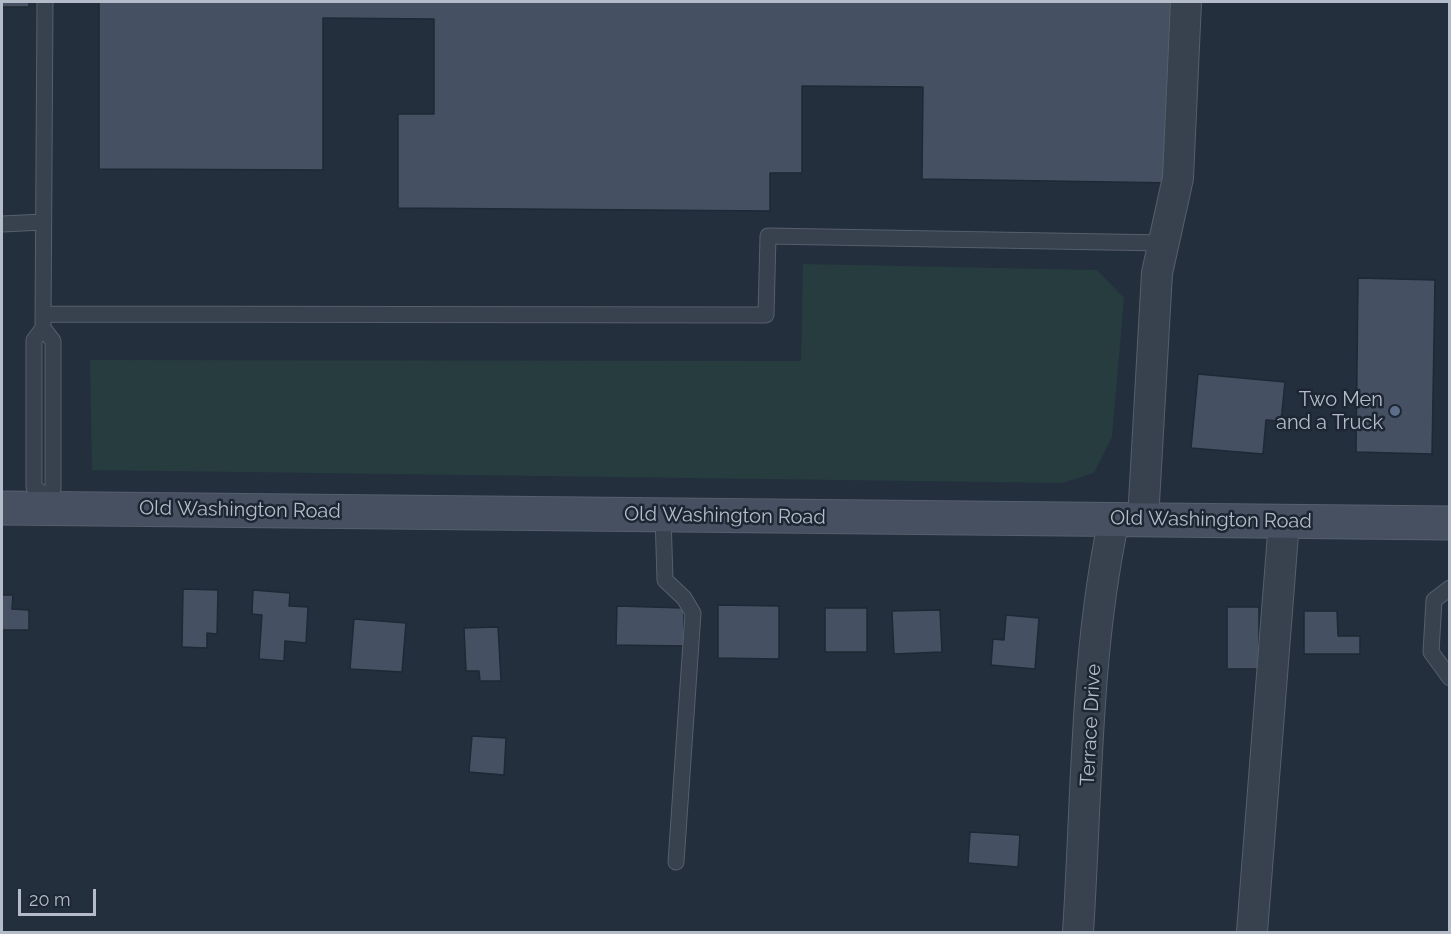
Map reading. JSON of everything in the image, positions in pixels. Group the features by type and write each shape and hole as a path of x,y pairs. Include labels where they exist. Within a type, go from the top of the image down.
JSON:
{"main road":[{"name":"Old Washington Road","path":"2,508 44,502 663,515 1449,523"}],"street":[{"name":"Terrace Drive","path":"1078,933 1096,625 1103,571 1129,520 1157,273 1178,178 1186,2"},
{"path":"1252,933 1284,521"}],"lane":[{"path":"44,502 34,487 34,340 43,321 45,2"},
{"path":"2,224 43,222"},
{"path":"43,321 766,315 768,236 1164,243"},
{"path":"663,515 665,580 684,598 693,613 676,862"},
{"path":"1449,588 1434,600 1431,652 1449,678"}],"green space":[{"path":"803,264 1097,270 1124,298 1112,437 1094,473 1062,483 92,470 90,360 801,361"}],"building":[{"path":"2,2 29,2 29,7 2,7"},
{"path":"99,2 1178,2 1177,183 922,179 923,87 802,86 802,173 770,173 770,211 398,208 398,114 434,114 434,19 323,18 323,170 99,169"},
{"path":"1358,278 1435,280 1432,454 1356,452"},
{"path":"1198,374 1285,382 1281,421 1266,420 1263,454 1191,448"},
{"path":"183,589 218,590 217,634 207,633 207,648 182,647"},
{"path":"253,590 290,593 289,606 308,607 306,643 285,641 284,661 259,659 262,615 252,614"},
{"path":"2,595 13,595 12,609 29,610 29,630 2,630"},
{"path":"718,605 779,606 779,659 718,658"},
{"path":"617,606 684,608 684,646 616,645"},
{"path":"1227,607 1259,607 1259,669 1227,669"},
{"path":"825,608 867,608 867,652 825,652"},
{"path":"940,610 942,652 894,654 892,611"},
{"path":"1304,611 1337,611 1338,636 1360,636 1360,654 1304,654"},
{"path":"1006,615 1039,618 1035,669 991,665 993,639 1004,640"},
{"path":"354,619 406,623 402,672 350,669"},
{"path":"498,627 501,681 480,681 479,671 466,671 464,628"},
{"path":"472,736 506,738 504,775 469,772"},
{"path":"970,832 1020,835 1018,867 968,863"}],"place":[{"name":"Two Men and a Truck","path":"1395,411"}]}
